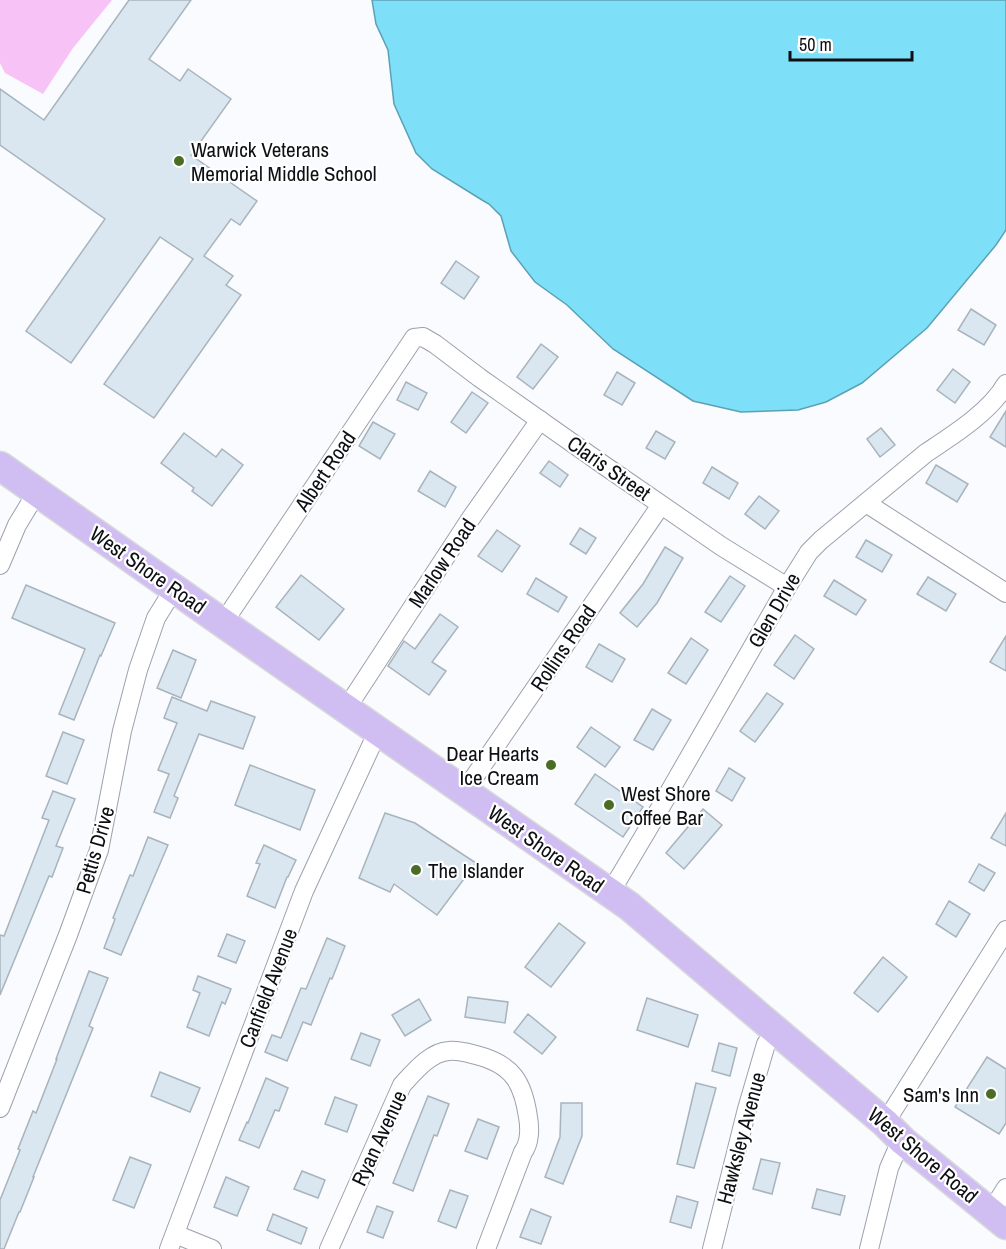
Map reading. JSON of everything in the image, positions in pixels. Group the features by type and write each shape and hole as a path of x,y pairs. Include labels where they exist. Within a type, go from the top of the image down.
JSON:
{"main road":[{"name":"West Shore Road","path":"0,465 634,911 998,1219"}],"street":[{"name":"Albert Road","path":"223,623 414,338 423,337 435,344"},
{"name":"Claris Street","path":"435,344 661,505 786,587"},
{"name":"Glen Drive","path":"610,893 786,587 809,552 820,540 926,453 981,413 1001,393 1006,384"},
{"name":"Marlow Road","path":"346,709 471,519 540,420"},
{"path":"0,565 16,525 37,492"},
{"path":"866,503 1006,593"},
{"name":"Rollins Road","path":"464,792 661,505"},
{"name":"Pettis Drive","path":"0,1108 99,850 122,731 138,670 156,618 174,589"},
{"name":"Canfield Avenue","path":"172,1242 304,891 378,731"},
{"path":"869,1249 890,1168 899,1145 894,1132 1006,930"},
{"name":"Hawksley Avenue","path":"712,1249 766,1044 777,1030"},
{"name":"Ryan Avenue","path":"329,1249 402,1085 416,1069 434,1056 449,1051 467,1053 505,1066 518,1082 526,1100 530,1125 526,1148 486,1249"},
{"path":"998,1219 1006,1188"},
{"path":"879,1215 881,1249"},
{"path":"172,1242 212,1249"}],"shaded area":[{"path":"0,0 112,0 73,48 43,94 5,73 0,63"}],"water":[{"path":"372,0 1006,0 1006,230 927,328 862,383 826,402 798,410 741,412 693,401 613,349 567,305 535,282 511,251 501,216 489,204 432,169 416,153 394,104 388,50 376,24"}],"building":[{"path":"129,0 191,0 149,59 180,81 188,69 231,99 191,155 257,201 240,225 231,219 204,256 233,276 226,285 241,295 154,418 104,384 193,259 160,237 71,363 26,331 105,219 0,145 0,89 44,120"},
{"path":"456,261 479,277 464,299 441,283"},
{"path":"971,309 996,325 984,345 958,330"},
{"path":"541,344 558,357 533,389 517,377"},
{"path":"953,369 970,382 955,403 937,390"},
{"path":"617,372 635,383 622,405 604,395"},
{"path":"406,382 427,393 418,410 397,400"},
{"path":"472,392 488,403 466,433 451,422"},
{"path":"1006,411 1006,447 990,437"},
{"path":"373,422 395,434 380,459 359,446"},
{"path":"881,428 895,445 880,457 867,439"},
{"path":"656,431 675,442 665,459 646,448"},
{"path":"184,433 216,457 222,449 243,465 212,506 192,491 194,488 161,463"},
{"path":"549,461 568,475 560,487 540,473"},
{"path":"936,465 968,484 957,502 926,483"},
{"path":"712,467 738,483 729,499 703,483"},
{"path":"430,471 456,487 445,507 418,491"},
{"path":"759,496 779,511 765,529 745,514"},
{"path":"580,528 596,538 586,554 570,544"},
{"path":"497,530 520,546 502,572 478,556"},
{"path":"866,540 892,555 882,572 856,557"},
{"path":"665,547 683,558 657,603 637,627 620,613 643,584"},
{"path":"301,575 344,609 319,640 276,607"},
{"path":"730,576 745,586 721,622 705,612"},
{"path":"928,577 956,594 946,611 917,594"},
{"path":"536,578 567,597 558,612 527,594"},
{"path":"834,580 866,600 856,615 824,596"},
{"path":"26,585 115,623 74,720 59,714 85,649 12,618"},
{"path":"440,614 458,627 432,662 446,671 429,695 388,666 404,641 415,649"},
{"path":"795,635 814,649 794,679 774,665"},
{"path":"1006,636 1006,671 990,662"},
{"path":"691,638 708,650 686,684 668,673"},
{"path":"599,644 625,659 612,682 586,667"},
{"path":"173,650 196,660 181,698 157,688"},
{"path":"767,693 783,704 755,742 740,731"},
{"path":"172,697 207,711 211,701 255,717 243,749 199,734 174,796 178,798 170,818 154,812 169,774 158,770 177,723 164,718"},
{"path":"652,709 671,720 653,750 634,740"},
{"path":"591,727 620,747 605,767 577,747"},
{"path":"63,732 84,740 67,784 46,776"},
{"path":"250,765 315,790 300,830 235,805"},
{"path":"729,768 745,778 732,801 716,791"},
{"name":"West Shore Coffee Bar","path":"595,774 643,807 623,837 575,804"},
{"path":"53,791 75,799 56,846 63,848 52,877 49,876 0,995 0,935 4,936 49,820 42,818"},
{"path":"703,809 722,825 684,869 666,853"},
{"name":"The Islander","path":"385,813 415,823 476,863 437,915 394,884 390,892 359,878"},
{"path":"1006,813 1006,846 991,838"},
{"path":"148,837 168,845 121,955 104,948 130,875 133,876"},
{"path":"264,845 296,860 275,908 247,896 260,864 256,863"},
{"path":"979,864 995,873 984,891 969,882"},
{"path":"949,901 970,914 956,937 936,924"},
{"path":"559,923 585,943 551,987 525,967"},
{"path":"227,934 245,941 236,963 218,956"},
{"path":"327,938 345,946 311,1025 303,1022 287,1061 265,1052 272,1035 281,1038 301,988 306,989"},
{"path":"883,957 907,977 878,1012 854,993"},
{"path":"89,971 108,978 89,1026 93,1028 20,1212 4,1249 0,1249 0,1200 33,1111 36,1113 57,1059"},
{"path":"198,976 231,989 225,1004 222,1002 209,1036 187,1027 200,993 193,990"},
{"path":"468,997 508,1002 505,1023 465,1017"},
{"path":"647,998 698,1015 688,1047 637,1030"},
{"path":"419,999 431,1020 405,1036 392,1015"},
{"path":"528,1014 556,1037 542,1054 514,1032"},
{"path":"361,1033 380,1040 370,1066 351,1059"},
{"path":"719,1043 737,1048 730,1076 712,1071"},
{"path":"987,1057 1006,1069 1006,1123 999,1134 955,1107"},
{"path":"160,1072 200,1088 190,1112 151,1096"},
{"path":"266,1078 288,1088 279,1111 275,1110 259,1148 239,1140"},
{"path":"696,1083 716,1088 694,1168 677,1164"},
{"path":"428,1096 449,1104 437,1136 434,1135 413,1191 393,1183"},
{"path":"335,1097 357,1105 347,1132 325,1124"},
{"path":"561,1103 582,1103 582,1136 563,1184 545,1177 560,1137"},
{"path":"478,1119 499,1127 487,1159 465,1151"},
{"path":"130,1157 151,1165 134,1208 113,1200"},
{"path":"761,1159 780,1163 772,1194 753,1189"},
{"path":"302,1171 325,1180 318,1198 294,1189"},
{"path":"226,1177 249,1187 237,1216 214,1207"},
{"path":"817,1189 845,1196 840,1215 812,1208"},
{"path":"450,1190 468,1196 456,1228 438,1221"},
{"path":"677,1196 698,1202 691,1228 670,1222"},
{"path":"377,1206 393,1212 383,1238 367,1232"},
{"path":"531,1209 551,1217 541,1244 520,1237"},
{"path":"273,1214 307,1228 301,1244 267,1230"}],"place":[{"name":"Warwick Veterans Memorial Middle School","path":"179,161"},
{"name":"Dear Hearts Ice Cream","path":"551,765"},
{"name":"West Shore Coffee Bar","path":"609,805"},
{"name":"The Islander","path":"416,870"},
{"name":"Sam's Inn","path":"991,1094"}]}
